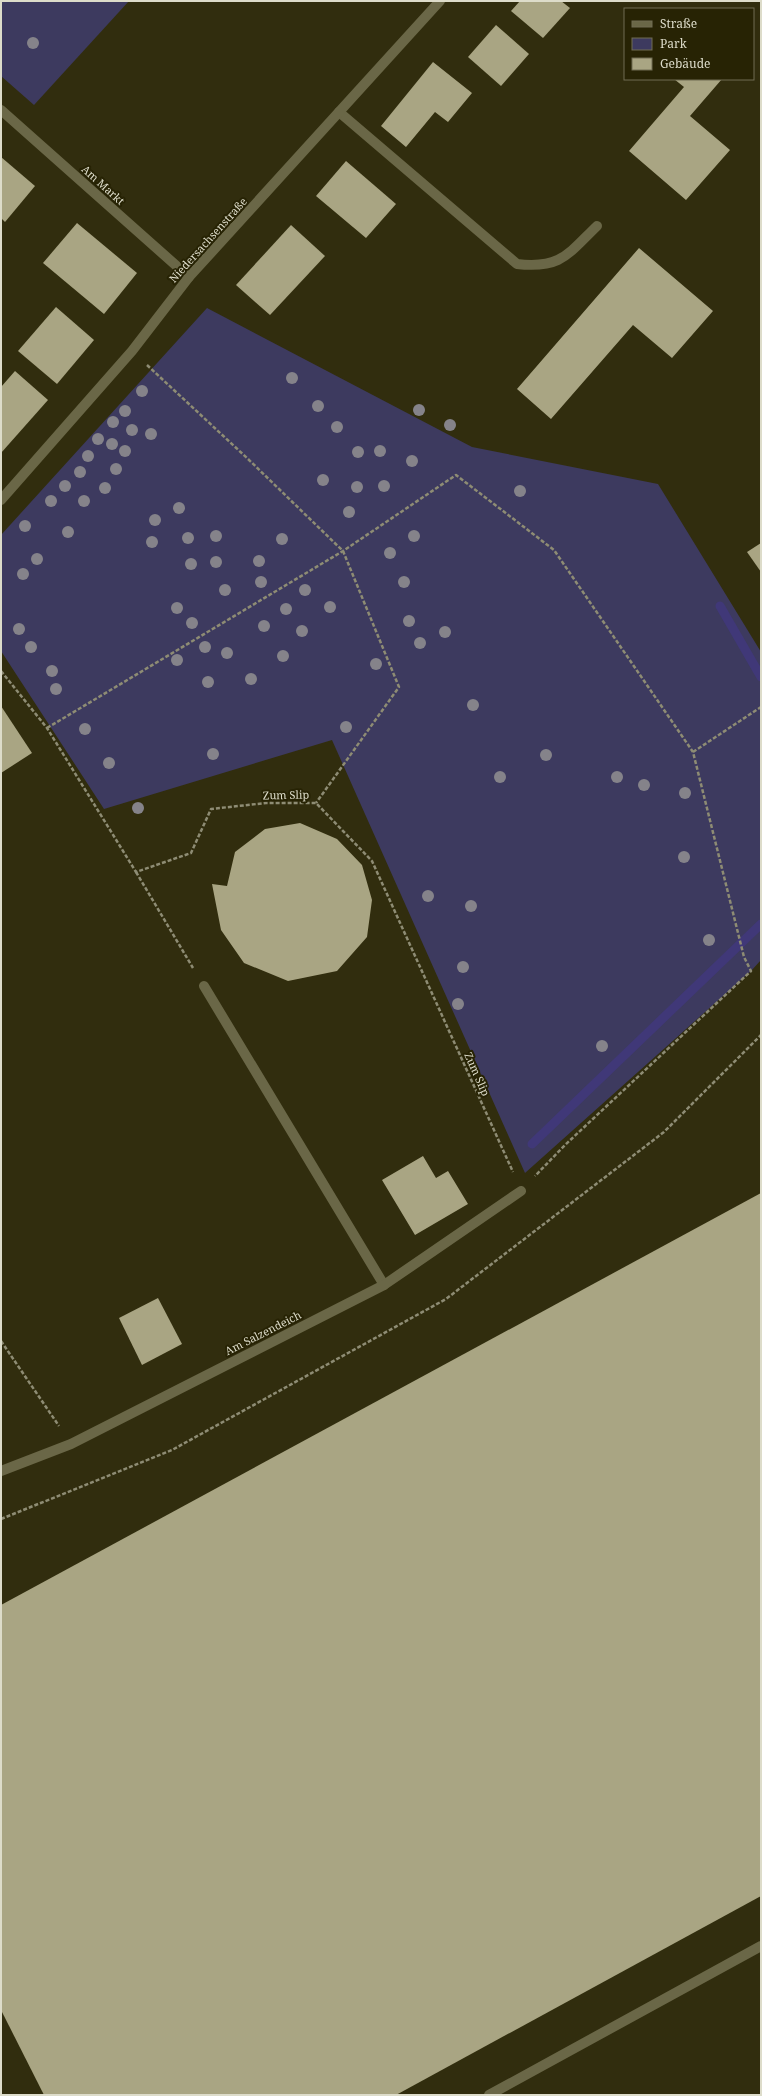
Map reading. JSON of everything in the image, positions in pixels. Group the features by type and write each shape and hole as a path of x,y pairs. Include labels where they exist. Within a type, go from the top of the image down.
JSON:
{"street":[{"name":"Niedersachsenstraße","path":"1,500 132,351 189,277 440,1"},
{"name":"Am Markt","path":"1,110 189,277"},
{"path":"339,112 517,264 543,265 562,259 597,226"},
{"path":"204,986 384,1285"},
{"name":"Am Salzendeich","path":"1,1471 71,1444 384,1285 521,1190"},
{"path":"489,2095 761,1946"}],"path":[{"path":"132,351 247,458 343,551 400,687 316,803"},
{"path":"47,728 343,551 456,475 554,550 693,752 744,958 751,971 565,1145 521,1190"},
{"path":"1,671 47,728 204,986"},
{"path":"693,752 761,707"},
{"name":"Zum Slip","path":"136,872 191,853 211,809 266,803 316,803 372,861 521,1190"},
{"path":"1,1519 172,1450 446,1299 664,1132 761,1036"},
{"path":"1,1341 71,1444"}],"green space":[{"path":"1,1 129,1 34,105 1,76"},
{"path":"207,308 472,447 658,484 761,652 761,960 751,971 525,1173 332,740 104,809 1,651 1,535"}],"building":[{"path":"520,1 561,1 570,8 543,38 511,11"},
{"path":"496,25 529,54 501,86 468,57"},
{"path":"433,62 472,93 448,122 435,112 406,147 381,126"},
{"path":"675,80 721,80 690,116 730,150 686,200 629,151 684,87"},
{"path":"1,157 35,186 5,222 1,218"},
{"path":"346,161 396,204 366,238 316,196"},
{"path":"77,223 137,273 104,314 43,263"},
{"path":"291,225 325,256 270,315 236,285"},
{"path":"639,248 713,311 672,358 633,325 551,419 517,389"},
{"path":"56,307 94,340 57,384 18,351"},
{"path":"15,371 48,400 1,453 1,387"},
{"path":"761,543 761,572 747,552"},
{"path":"1,706 32,753 1,773"},
{"path":"300,823 337,839 362,865 372,900 367,937 337,971 288,981 244,963 221,930 212,884 227,886 235,852 265,829"},
{"path":"423,1156 436,1178 448,1171 468,1204 415,1235 382,1180"},
{"path":"761,1193 761,1896 396,2095 44,2095 1,2010 1,1605"},
{"path":"158,1298 182,1344 142,1365 119,1318"}],"waterway":[{"path":"720,606 761,677"},
{"path":"532,1144 761,924"}]}
